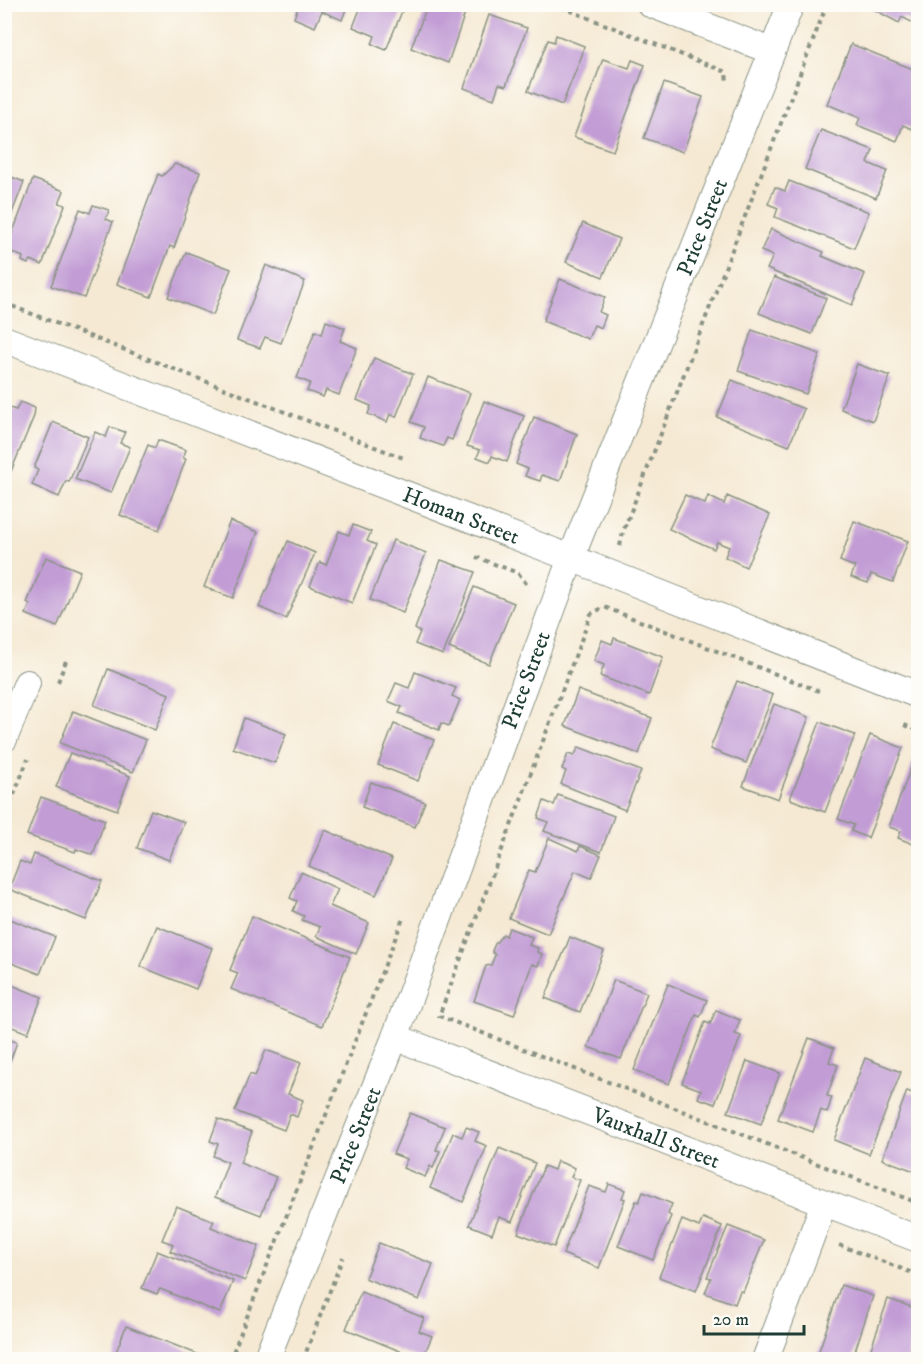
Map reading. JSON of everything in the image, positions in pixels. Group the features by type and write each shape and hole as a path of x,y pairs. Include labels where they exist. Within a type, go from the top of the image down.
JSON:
{"street":[{"path":"650,4 771,51"},
{"name":"Price Street","path":"266,1359 395,1036 571,558 791,4"},
{"name":"Homan Street","path":"4,339 918,695"},
{"path":"4,739 27,683"},
{"name":"Vauxhall Street","path":"395,1036 918,1239"},
{"path":"765,1359 824,1203"}],"path":[{"path":"554,4 726,72 728,95"},
{"path":"620,547 622,532 827,4"},
{"path":"4,303 409,460"},
{"path":"475,556 518,573 532,591"},
{"path":"821,692 604,607 591,614 439,1016 918,1203"},
{"path":"897,722 918,730"},
{"path":"230,1359 405,914"},
{"path":"835,1255 838,1244 918,1275"},
{"path":"303,1359 345,1251"}],"building":[{"path":"299,4 348,4 342,20 322,11 315,27 294,18"},
{"path":"362,4 405,4 386,50 372,44 375,36 353,27"},
{"path":"428,4 468,4 448,63 411,48"},
{"path":"864,4 918,4 918,18 915,24 902,17 899,23"},
{"path":"489,15 527,28 506,86 499,84 494,99 464,88"},
{"path":"556,35 584,46 562,105 528,91 548,40 554,42"},
{"path":"851,44 918,71 918,113 912,129 903,125 897,141 857,125 860,118 827,104"},
{"path":"603,59 629,68 632,60 645,65 613,151 574,137"},
{"path":"664,83 703,97 683,152 644,138"},
{"path":"821,130 873,150 868,163 887,171 876,198 805,169"},
{"path":"175,164 200,172 174,248 170,246 151,297 117,284 158,174 162,176"},
{"path":"4,174 24,182 5,231 4,231"},
{"path":"33,179 64,191 59,203 65,205 42,265 31,260 28,264 22,261 23,257 6,250"},
{"path":"789,181 869,212 854,248 775,217 778,208 768,204 775,187 785,191"},
{"path":"93,205 109,210 106,219 113,222 84,298 51,286 80,209 90,213"},
{"path":"583,223 619,239 603,277 566,262"},
{"path":"771,229 824,252 822,256 865,274 852,305 767,269 773,256 761,251"},
{"path":"186,252 231,269 213,315 168,297"},
{"path":"266,265 305,281 281,343 265,337 260,348 237,340"},
{"path":"774,277 826,298 812,334 759,313"},
{"path":"560,279 605,297 599,312 606,315 601,328 594,325 588,339 543,321"},
{"path":"326,321 345,328 340,341 357,348 339,395 326,390 323,397 307,391 310,383 297,378 315,331 322,334"},
{"path":"752,330 820,354 806,394 738,371"},
{"path":"374,358 413,374 396,417 390,414 387,422 368,414 371,406 357,400"},
{"path":"857,364 890,376 873,421 841,409"},
{"path":"428,377 470,393 452,440 447,438 443,446 420,438 424,427 411,422"},
{"path":"732,380 804,409 789,446 717,417"},
{"path":"484,401 524,416 507,462 492,456 490,462 477,457 480,450 467,446"},
{"path":"20,402 35,408 34,416 7,481 4,480 4,406 16,410"},
{"path":"534,417 577,434 560,481 542,475 540,481 525,476 528,469 516,464"},
{"path":"53,422 88,437 69,482 66,481 59,497 32,485 38,470 34,468"},
{"path":"110,427 125,432 120,443 130,447 111,493 75,479 95,432 106,437"},
{"path":"158,440 186,450 183,458 186,459 159,530 120,515 148,445 155,448"},
{"path":"685,495 705,504 708,496 724,504 727,496 770,515 746,567 725,557 729,547 717,542 714,549 669,529"},
{"path":"230,521 258,532 233,598 204,587"},
{"path":"854,521 908,541 893,582 871,574 868,583 851,577 855,567 840,561"},
{"path":"353,525 371,532 367,541 376,545 352,603 310,586 320,562 326,565 339,531 349,535"},
{"path":"393,540 426,553 403,613 370,600"},
{"path":"288,541 315,553 286,619 259,607"},
{"path":"46,557 80,571 57,627 26,614 30,605 27,603"},
{"path":"441,560 475,572 443,655 415,644 420,632 415,629"},
{"path":"474,587 514,603 489,664 449,648"},
{"path":"614,638 663,657 649,695 600,676 604,665 594,661 602,640 612,644"},
{"path":"108,669 169,694 155,730 94,705"},
{"path":"415,672 456,688 452,696 460,700 449,726 441,723 439,730 399,713 402,707 388,701 396,683 409,688"},
{"path":"737,681 773,695 746,763 710,749"},
{"path":"578,690 652,718 639,754 565,726"},
{"path":"774,704 809,717 778,799 743,786"},
{"path":"73,711 146,740 133,772 60,743"},
{"path":"244,718 286,734 275,763 233,748"},
{"path":"820,722 855,735 825,812 790,799"},
{"path":"394,724 434,740 418,781 378,765"},
{"path":"870,735 903,748 868,838 851,831 854,825 838,819"},
{"path":"579,747 641,771 625,810 561,784 566,771 562,769 568,754 574,756"},
{"path":"70,753 130,776 117,810 56,787"},
{"path":"913,762 918,764 918,846 898,838 901,831 889,827"},
{"path":"371,782 425,802 415,827 362,807"},
{"path":"558,795 614,816 601,852 544,831 548,822 538,818 544,801 554,805"},
{"path":"41,797 105,820 93,855 76,849 75,852 27,835"},
{"path":"151,810 184,822 169,860 137,848"},
{"path":"325,830 392,859 376,895 309,866"},
{"path":"549,838 578,851 580,846 601,855 591,878 575,871 548,934 509,918 529,870 535,872"},
{"path":"34,854 102,881 86,920 9,889 20,861 30,865"},
{"path":"301,872 338,889 330,906 369,923 356,954 316,936 320,927 302,920 304,916 293,911 297,901 290,898"},
{"path":"252,916 350,957 322,1026 231,989 238,973 230,970"},
{"path":"10,919 55,937 40,974 4,960 4,931"},
{"path":"157,926 212,948 196,989 140,966"},
{"path":"509,928 532,937 529,945 538,948 537,952 542,954 538,966 532,964 514,1015 474,1001 486,966 491,965 495,955 492,951 495,944 503,934 506,936"},
{"path":"570,937 604,951 580,1012 545,998"},
{"path":"614,980 647,993 621,1059 588,1047"},
{"path":"4,982 42,997 28,1033 4,1024"},
{"path":"668,984 707,1000 700,1017 696,1015 669,1084 634,1070"},
{"path":"716,1010 740,1020 735,1034 741,1036 715,1104 698,1098 701,1090 682,1083 705,1022 710,1024"},
{"path":"4,1038 17,1042 5,1075 4,1075"},
{"path":"809,1038 834,1048 829,1062 838,1065 827,1096 832,1097 827,1113 821,1110 813,1132 778,1119"},
{"path":"266,1050 301,1063 288,1094 303,1100 297,1117 290,1114 284,1130 235,1111 250,1074 255,1076"},
{"path":"865,1058 901,1072 869,1154 834,1140"},
{"path":"747,1061 780,1073 761,1124 728,1112"},
{"path":"918,1085 917,1172 882,1159 907,1091 915,1094"},
{"path":"410,1113 445,1127 436,1150 440,1151 433,1168 430,1166 425,1177 403,1168 407,1159 393,1154"},
{"path":"218,1119 252,1132 240,1163 276,1177 261,1215 215,1197 228,1162 213,1156 218,1144 210,1141"},
{"path":"466,1127 479,1132 475,1141 487,1146 463,1202 430,1188 453,1133 462,1137"},
{"path":"499,1148 535,1163 512,1222 499,1217 492,1234 469,1225"},
{"path":"557,1161 575,1168 571,1177 580,1180 554,1247 518,1233 544,1166 554,1170"},
{"path":"609,1184 625,1190 622,1198 625,1199 599,1268 563,1254 589,1186 606,1192"},
{"path":"643,1192 672,1204 668,1214 671,1216 653,1260 618,1246 636,1201 639,1202"},
{"path":"176,1206 214,1221 211,1227 259,1246 245,1281 170,1251 173,1244 162,1240"},
{"path":"703,1218 722,1226 696,1291 659,1277 682,1220 699,1227"},
{"path":"728,1226 764,1240 743,1292 740,1291 735,1304 705,1293 711,1278 707,1277"},
{"path":"379,1243 433,1264 419,1300 365,1278"},
{"path":"157,1251 233,1281 220,1313 160,1289 157,1294 142,1288"},
{"path":"841,1285 873,1296 852,1360 816,1360"},
{"path":"361,1292 424,1318 419,1331 432,1336 422,1360 346,1329"},
{"path":"888,1299 918,1309 918,1325 907,1360 867,1360"},
{"path":"126,1326 202,1356 200,1360 113,1360"},
{"path":"918,1335 918,1360 909,1360"}]}
